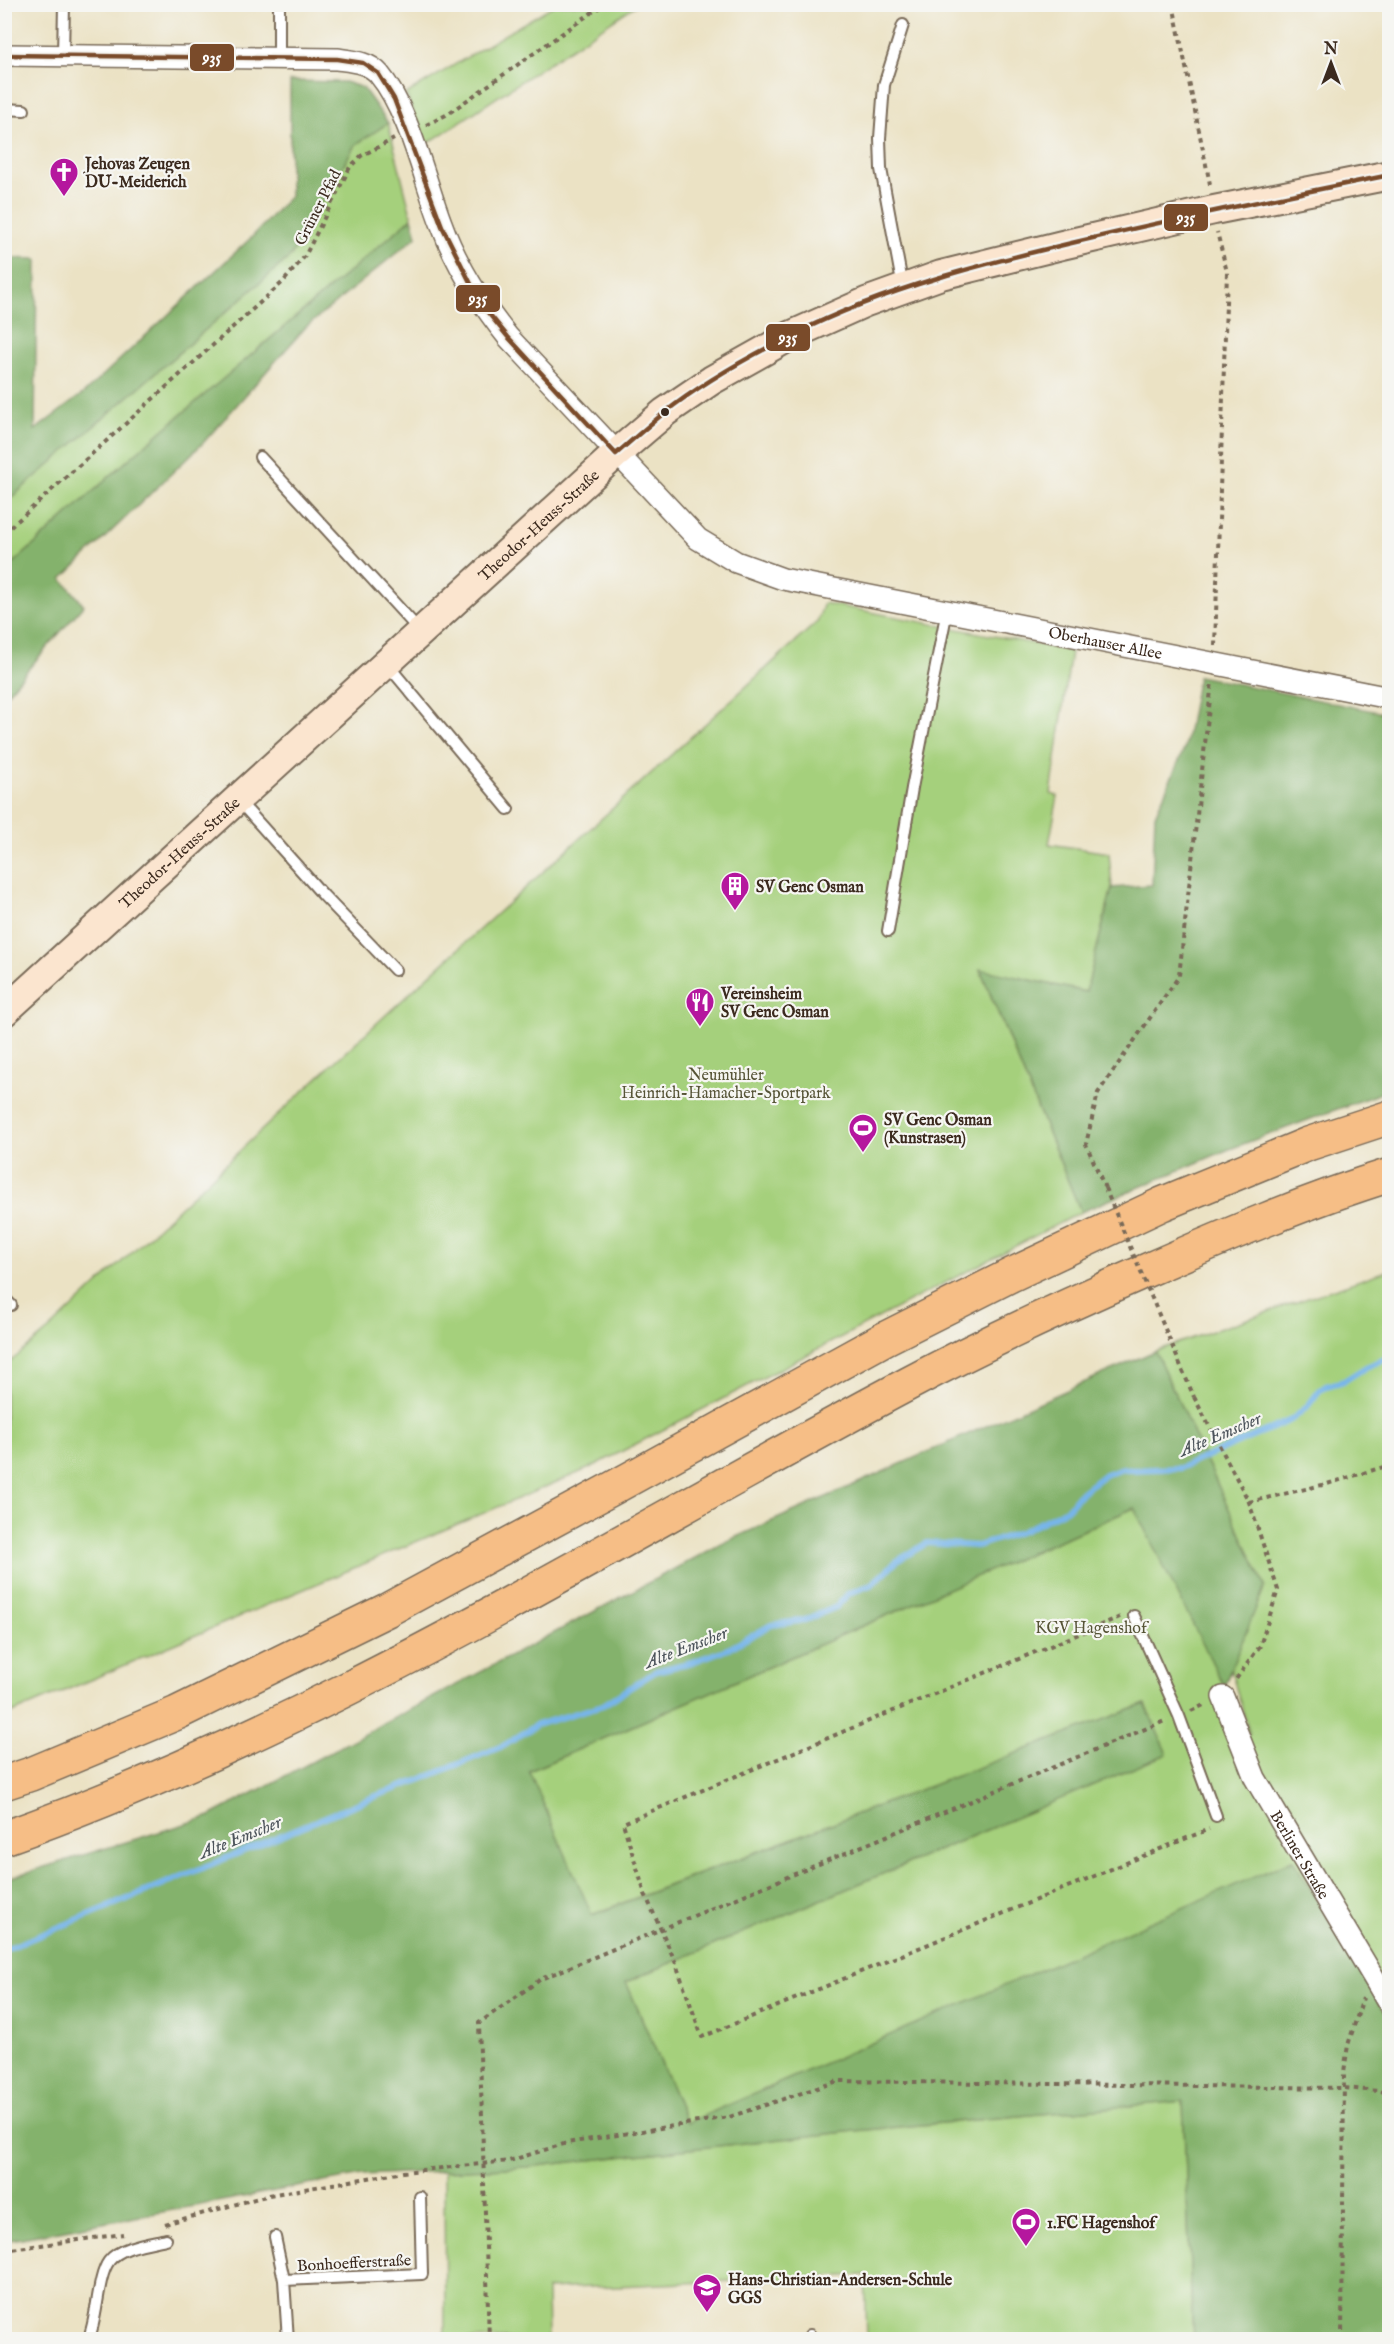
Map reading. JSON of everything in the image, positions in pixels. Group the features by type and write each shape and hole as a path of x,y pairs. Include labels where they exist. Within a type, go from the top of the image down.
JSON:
{"highway":[{"path":"4,1783 177,1713 387,1610 884,1339 1011,1275 1172,1200 1308,1144 1389,1118"},
{"path":"4,1838 53,1821 194,1763 304,1711 413,1656 911,1382 1092,1295 1200,1247 1333,1193 1389,1175"}],"street":[{"name":"Oberhauser Allee","path":"4,54 337,59 363,63 378,73 394,99 409,133 442,226 481,304 508,338 698,539 736,562 783,579 1389,698"},
{"name":"Theodor-Heuss-Straße","path":"4,1012 616,454 665,412 712,380 792,335 866,302 952,272 1214,210 1389,175"},
{"name":"Berliner Straße","path":"1223,1697 1256,1778 1389,2005"}],"lane":[{"path":"63,4 63,56"},
{"path":"279,4 279,57"},
{"path":"903,25 884,84 880,138 881,169 903,289"},
{"path":"4,109 24,110"},
{"path":"260,457 421,633"},
{"path":"888,931 912,788 947,610"},
{"path":"387,664 508,809"},
{"path":"237,800 395,970"},
{"path":"1134,1616 1179,1716 1216,1816"},
{"name":"Bonhoefferstraße","path":"284,2280 422,2274 420,2197"},
{"name":"Bonhoefferstraße","path":"275,2237 284,2280 288,2340"},
{"path":"88,2340 95,2325 103,2279 109,2261 121,2252 139,2245 166,2239"}],"path":[{"path":"446,115 604,4"},
{"path":"489,2340 479,2023 540,1979 1223,1697 1260,1646 1278,1590 1249,1503 1194,1397 1086,1144 1098,1093 1179,976 1214,662 1227,272 1173,4"},
{"name":"Grüner Pfad","path":"4,533 283,282 305,256 351,167 360,156 409,133"},
{"path":"1249,1503 1327,1484 1389,1465"},
{"path":"1134,1616 1132,1612 623,1823 645,1894 675,1961 702,2037 1218,1825 1216,1816"},
{"path":"1342,2340 1344,2072 1348,2045 1370,1971"},
{"path":"155,2226 269,2195 403,2172 509,2161 567,2143 729,2117 838,2081 1344,2088 1389,2092"},
{"path":"4,2250 133,2232"}],"green space":[{"path":"554,5 636,5 425,145 406,94"},
{"path":"290,81 345,82 363,88 388,123 355,145 291,256 5,503 5,258 37,259 35,430 85,392 253,236 290,196"},
{"path":"388,123 412,218 129,459 5,571 4,503 291,256 355,145"},
{"path":"412,218 417,236 305,328 203,443 62,579 84,605 5,696 5,571 129,459"},
{"name":"Neumühler Heinrich-Hamacher-Sportpark","path":"824,603 1071,651 1051,794 1058,796 1049,844 1109,853 1112,888 1086,992 980,970 1081,1212 590,1468 5,1716 5,1366 50,1329 331,1065 817,622"},
{"path":"1198,676 1389,714 1389,1090 1227,1150 1081,1212 980,969 1086,992 1112,888 1152,885 1155,815 1185,747"},
{"name":"KGV Hagenshof","path":"1389,1270 1389,2018 1292,1860 1268,1873 687,2123 626,1982 1166,1754 1146,1704 591,1915 529,1771 1134,1508 1265,1586 1155,1351","holes":["1231,1671 1250,1735 1224,1686"]},
{"path":"1155,1351 1265,1586 1224,1686 1134,1508 529,1771 592,1915 1145,1704 1167,1754 626,1982 687,2123 1293,1860 1389,2018 1389,2339 1193,2339 1183,2101 855,2131 526,2167 362,2175 5,2241 5,1879 208,1817 725,1542"},
{"path":"1183,2101 1193,2339 867,2339 865,2275 547,2289 548,2339 445,2339 444,2171 526,2167 855,2131"}],"waterway":[{"name":"Alte Emscher","path":"4,1950 505,1745 536,1725 603,1705 656,1671 692,1662 730,1648 771,1625 805,1620 836,1607 849,1593 871,1585 897,1561 927,1543 977,1546 1023,1531 1067,1509 1082,1492 1105,1474 1123,1468 1131,1470 1180,1468 1291,1420 1307,1407 1319,1391 1326,1386 1344,1381 1366,1367 1390,1357"}],"transit line":[{"name":"935","path":"4,55 337,59 363,63 378,73 394,99 442,226 481,304 508,337 616,454"},
{"name":"935","path":"616,454 658,418 710,380 792,335 864,303 939,278 1054,247 1204,213 1390,175"}],"place":[{"name":"Jehovas Zeugen DU-Meiderich","path":"64,198"},
{"name":"SV Genc Osman","path":"735,912"},
{"name":"Vereinsheim SV Genc Osman","path":"700,1028"},
{"name":"SV Genc Osman (Kunstrasen)","path":"863,1154"},
{"name":"1.FC Hagenshof","path":"1026,2248"},
{"name":"Hans-Christian-Andersen-Schule GGS","path":"707,2314"}]}
